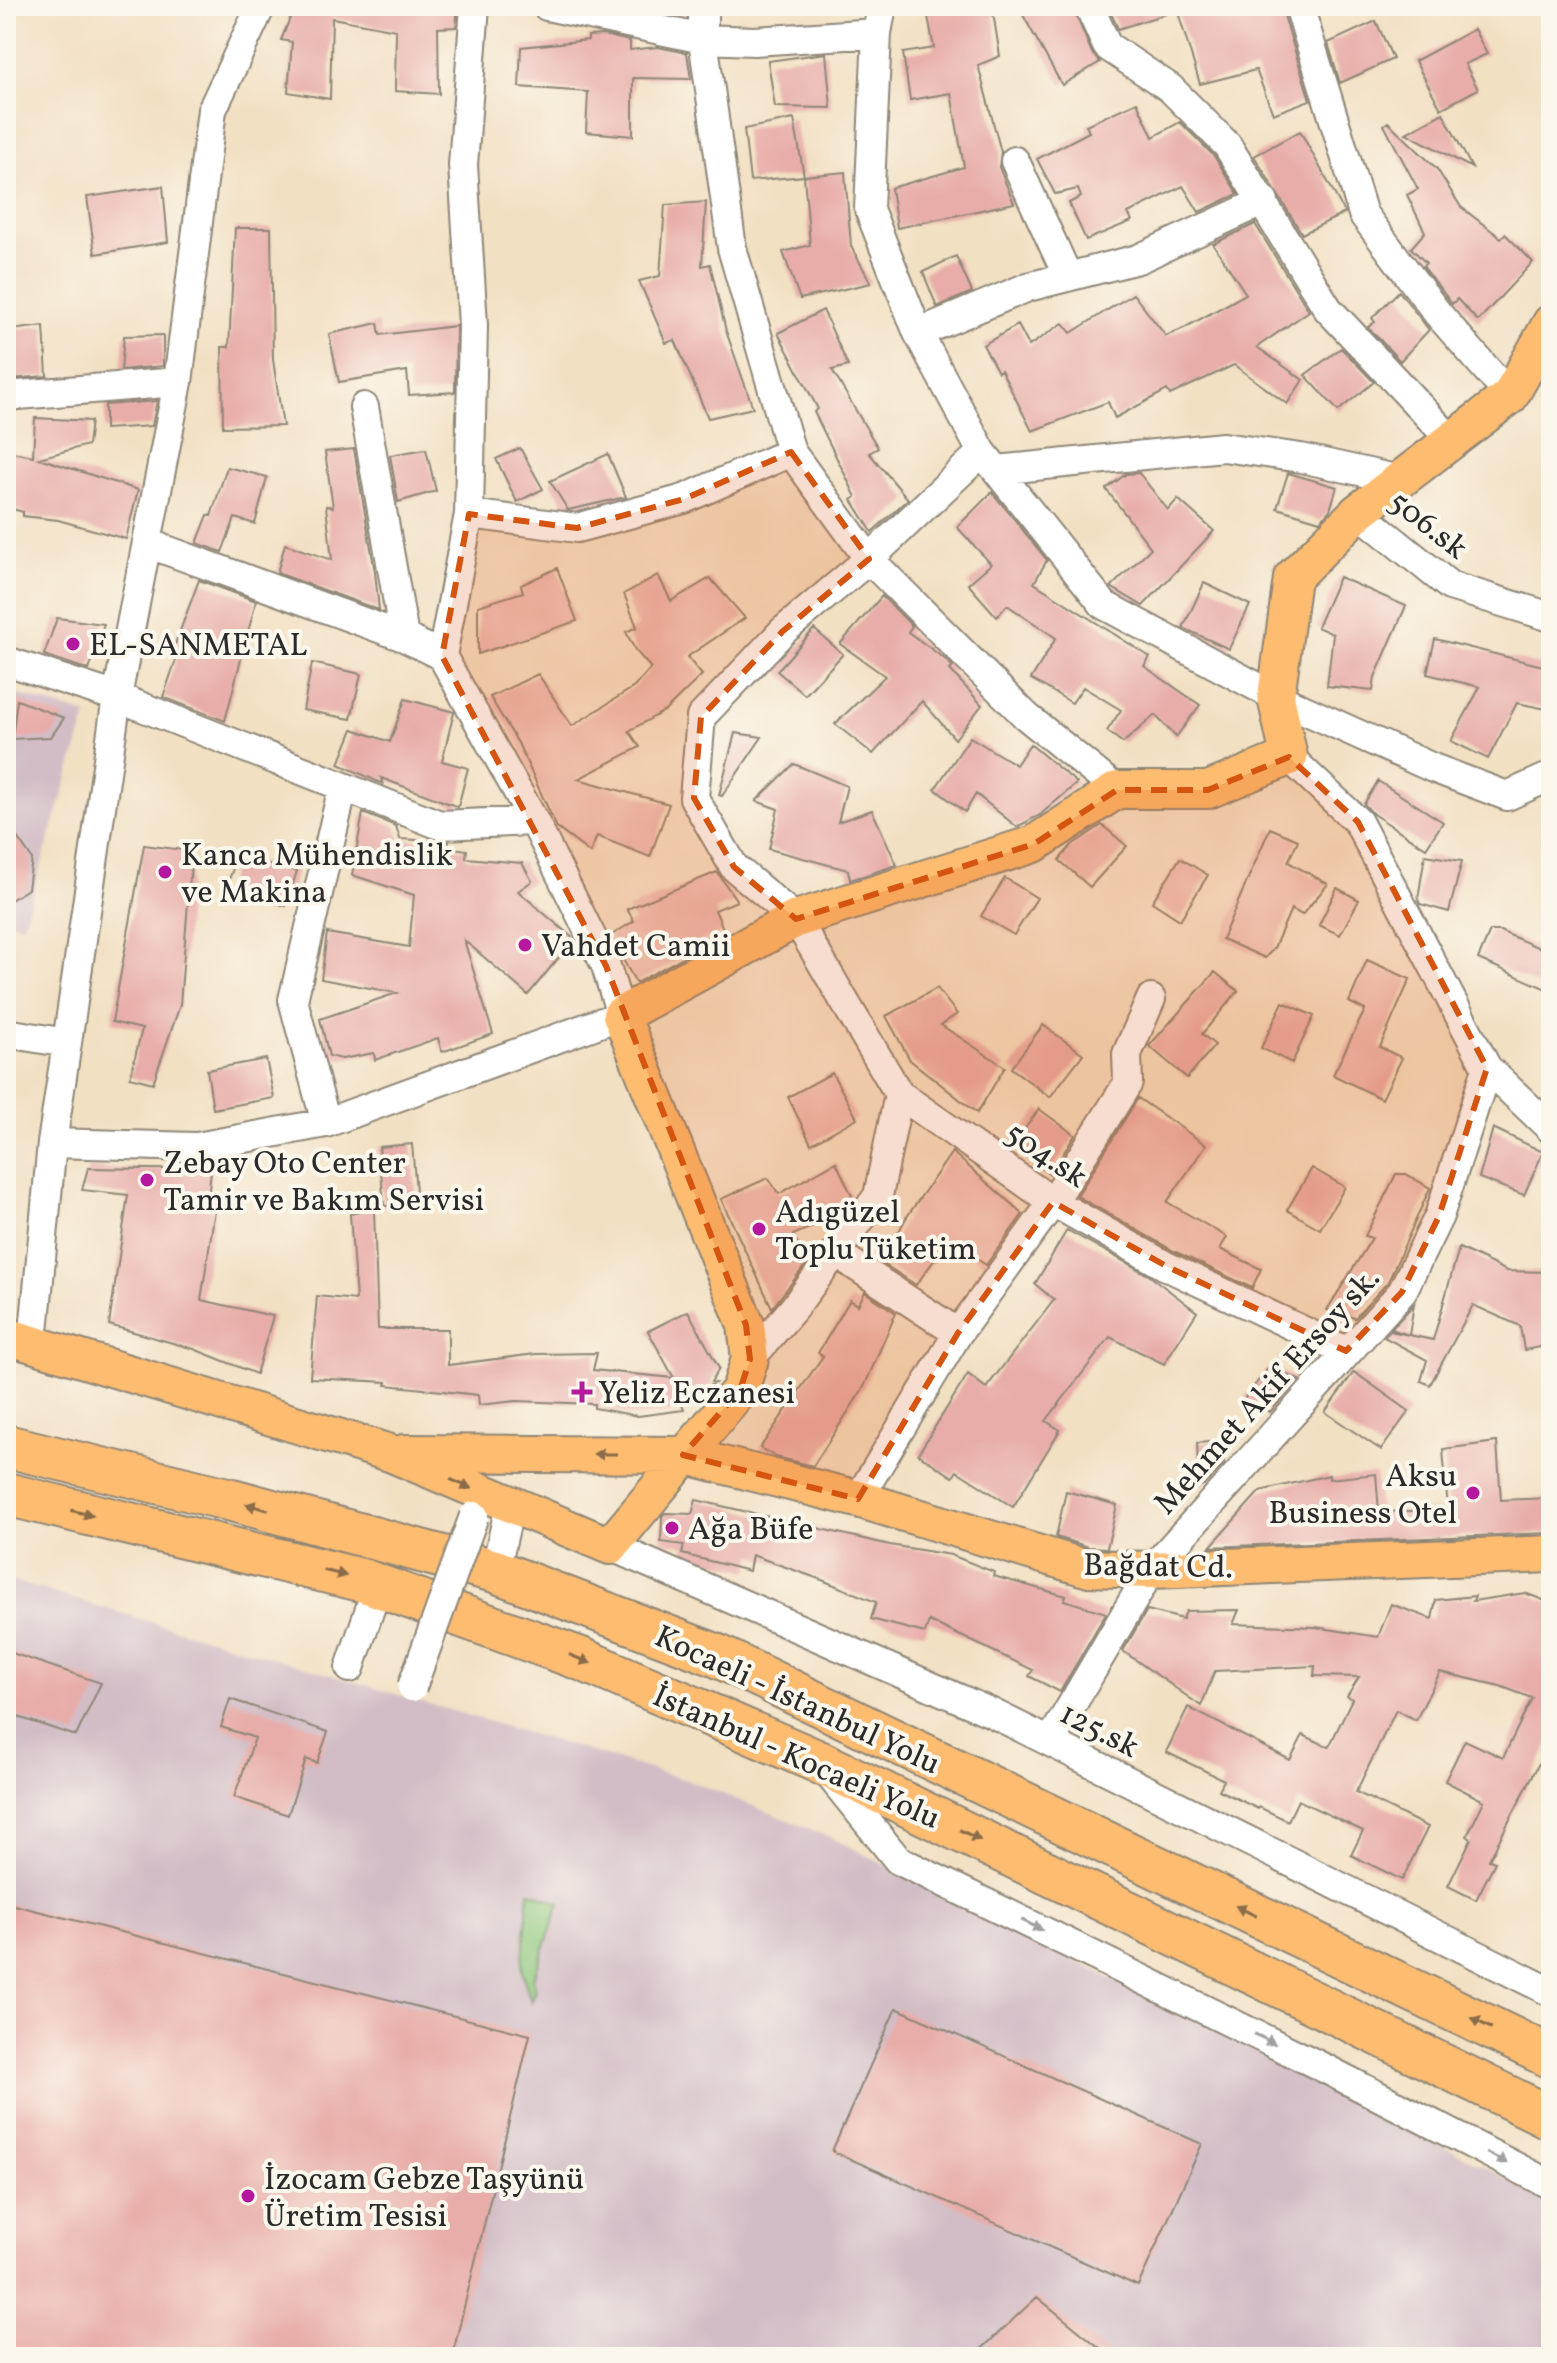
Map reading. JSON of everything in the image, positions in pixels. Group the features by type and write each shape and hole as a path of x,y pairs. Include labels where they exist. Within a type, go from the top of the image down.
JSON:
{"highway":[{"name":"Kocaeli - İstanbul Yolu","path":"6,1446 232,1500 495,1571 718,1656 1551,2057"},
{"name":"İstanbul - Kocaeli Yolu","path":"6,1494 378,1585 581,1659 819,1762 1551,2118"}],"main road":[{"path":"19,1339 390,1453 610,1546 740,1390 750,1359 746,1325 621,1015 796,919 1034,844 1117,790 1208,790 1289,757 1276,697 1292,578 1358,512 1510,396 1551,323"},
{"name":"Bağdat Cd.","path":"390,1453 683,1455 858,1499 1086,1568 1151,1570 1551,1554"}],"street":[{"path":"19,1339 52,1143 117,697 178,382 212,110 261,6"},
{"path":"442,656 469,514 473,325 463,165 475,6"},
{"path":"547,6 703,39 754,41 879,20 869,209 918,333 990,461 1104,605 1276,697 1433,768 1507,796 1551,776"},
{"path":"703,6 703,39 732,248 791,452 869,559 1026,716 1117,790"},
{"path":"1089,6 1107,46 1170,88 1227,145 1328,309 1452,441"},
{"path":"1299,6 1363,214 1438,314 1510,396"},
{"path":"1015,161 1068,277"},
{"path":"918,333 1028,287 1138,259 1264,201"},
{"path":"6,396 178,382"},
{"path":"364,407 404,637"},
{"path":"990,461 1223,447 1301,458 1400,480"},
{"path":"469,514 577,528 684,499 791,452"},
{"name":"504.sk","path":"990,461 783,631 701,717 694,798 734,867 796,919 899,1094 1053,1202 1166,1266 1346,1351"},
{"name":"506.sk","path":"1358,512 1450,586 1551,617"},
{"path":"52,1143 197,1147 326,1123 621,1015 606,966 534,821 442,656 404,637 147,543"},
{"path":"6,661 117,697 440,825 534,821"},
{"path":"1289,757 1358,822 1487,1068 1551,1129"},
{"path":"326,1123 293,1000 343,787"},
{"path":"858,1499 958,1333 1053,1202 1128,1083 1127,1054 1151,999"},
{"path":"6,1033 67,1043"},
{"name":"Mehmet Akif Ersoy sk.","path":"1050,1742 1151,1570 1402,1292 1439,1216 1487,1068"},
{"path":"750,1359 878,1196 899,1094"},
{"path":"836,1253 958,1333"},
{"path":"495,1571 510,1506"},
{"path":"412,1687 474,1516"},
{"name":"125.sk","path":"610,1546 992,1713 1548,1985"},
{"path":"350,1668 378,1585"},
{"path":"819,1762 898,1860 1328,2070 1551,2185"}],"highlighted area":[{"path":"791,452 869,559 783,631 701,717 694,798 734,867 796,919 1034,844 1117,790 1208,790 1289,757 1358,822 1487,1068 1439,1216 1402,1292 1346,1351 1166,1266 1053,1202 958,1333 858,1499 683,1455 740,1390 750,1359 746,1325 606,966 442,656 469,514 577,528 684,499"}],"shaded area":[{"path":"6,691 87,715 23,925 6,922"},
{"path":"6,1579 693,1782 830,1837 1551,2200 1551,2357 6,2357"}],"green space":[{"path":"529,1891 560,1903 533,1980 536,1991 531,2002 522,1971"}],"building":[{"path":"295,6 458,6 456,27 438,28 439,94 395,91 396,30 332,18 330,99 288,92 292,42 281,40"},
{"path":"926,6 992,6 1000,56 978,65 1001,152 999,167 1014,203 897,228 891,188 964,167 951,93 910,100 903,53 934,48"},
{"path":"1018,6 1072,6 1092,53 1100,62 1062,85"},
{"path":"1108,6 1174,6 1175,11 1118,29"},
{"path":"1176,6 1281,6 1310,100 1273,114 1256,70 1200,84"},
{"path":"1376,21 1393,59 1340,83 1328,43"},
{"path":"1474,29 1487,54 1465,64 1478,89 1441,109 1415,61"},
{"path":"603,35 630,41 630,50 658,47 687,53 691,79 633,78 633,136 586,132 588,92 519,87 521,47 588,40 588,36"},
{"path":"826,53 831,108 775,107 768,61"},
{"path":"1137,102 1153,137 1180,122 1214,156 1238,194 1199,212 1183,186 1128,213 1132,221 1086,240 1069,203 1081,197 1078,189 1055,194 1037,159 1089,132 1086,125"},
{"path":"1443,113 1472,168 1406,133"},
{"path":"794,119 804,176 750,181 744,129"},
{"path":"1388,122 1437,169 1461,207 1501,238 1505,234 1533,262 1478,321 1457,299 1452,304 1423,266 1426,263 1411,248 1425,232 1407,195 1418,189 1384,125"},
{"path":"1300,131 1345,213 1302,234 1254,156"},
{"path":"845,172 851,246 871,283 800,299 783,252 810,245 804,176"},
{"path":"163,186 168,242 95,254 87,197"},
{"path":"706,202 702,266 710,264 726,331 753,408 708,418 675,340 666,343 639,281 660,276 665,205"},
{"path":"1255,224 1309,311 1257,347 1303,380 1287,404 1234,365 1170,395 1167,390 1115,418 1108,402 1032,431 1001,370 998,372 983,345 1018,325 1029,346 1063,323 1071,333 1133,294 1166,336 1184,328 1246,294 1213,244"},
{"path":"235,228 271,228 273,360 283,426 223,427 222,347 229,347"},
{"path":"956,256 972,292 937,307 923,272"},
{"path":"1399,291 1429,330 1400,361 1368,327 1375,322 1372,318"},
{"path":"823,310 848,366 832,370 878,448 869,453 908,499 872,532 852,500 856,497 814,412 818,409 778,333"},
{"path":"378,323 380,335 456,326 455,392 409,395 407,371 339,382 329,334"},
{"path":"44,326 47,376 10,379 10,330"},
{"path":"163,335 163,366 121,370 124,336"},
{"path":"1341,348 1374,382 1338,411 1305,375"},
{"path":"157,401 152,426 105,429 105,405"},
{"path":"35,418 91,421 88,445 39,458 138,490 126,539 58,520 23,516 23,512 6,507 6,451 33,456"},
{"path":"520,448 543,489 517,502 496,459"},
{"path":"354,449 379,610 277,573 285,544 332,560 326,506 333,507 325,452"},
{"path":"426,449 436,491 398,502 390,455"},
{"path":"608,454 626,497 568,510 550,481"},
{"path":"227,467 267,477 255,524 235,518 222,552 197,543 208,515 211,516"},
{"path":"1139,473 1168,510 1178,499 1214,531 1143,606 1111,587 1151,548 1106,489 1126,474"},
{"path":"1288,473 1337,487 1330,510 1320,521 1277,508"},
{"path":"992,492 1047,560 1034,583 1150,657 1144,666 1200,705 1176,737 1155,715 1123,743 1107,731 1121,710 1083,687 1072,703 1031,679 1056,638 1007,605 997,617 968,584 991,564 957,527"},
{"path":"557,568 577,621 478,654 478,606 523,592 521,585"},
{"path":"658,575 671,601 710,578 745,618 687,657 702,675 666,710 629,731 640,747 578,779 669,804 650,857 597,836 590,853 557,828 518,743 490,697 538,674 572,726 634,687 651,668 635,650 626,632 637,627 624,594"},
{"path":"1339,577 1406,606 1375,677 1373,691 1327,686 1333,634 1317,627"},
{"path":"199,580 256,601 225,721 163,697 177,657 171,655"},
{"path":"1204,583 1250,605 1229,649 1183,628"},
{"path":"882,596 912,626 908,632 945,659 953,667 950,670 982,705 955,739 922,701 873,754 835,724 885,676 840,644"},
{"name":"EL-SANMETAL","path":"57,618 104,624 89,670 44,655"},
{"path":"814,629 843,654 805,695 777,671"},
{"path":"1435,639 1551,668 1551,710 1517,703 1488,759 1451,741 1480,687 1427,674"},
{"path":"312,663 361,674 351,719 303,710"},
{"path":"405,699 454,712 442,761 468,768 458,807 381,778 383,784 339,764 353,729 390,742"},
{"path":"17,700 64,718 51,737 12,739"},
{"path":"735,733 762,737 722,796 719,795"},
{"path":"970,737 1016,765 1030,744 1077,783 1040,815 1017,827 976,794 965,812 935,789"},
{"path":"794,764 847,786 838,822 872,810 897,865 850,880 848,870 769,849 778,809 756,801"},
{"path":"1378,781 1443,822 1426,848 1373,814 1364,804"},
{"path":"363,813 396,826 400,839 449,842 447,847 467,850 466,858 522,863 532,881 518,891 574,939 528,995 464,940 493,1034 442,1052 438,1038 375,1060 374,1053 342,1059 329,1056 320,1019 397,993 321,979 327,933 409,947 414,895 352,875"},
{"path":"6,821 32,859 28,889 6,903"},
{"path":"1102,825 1127,846 1090,887 1059,860 1072,845"},
{"path":"1270,828 1298,840 1288,862 1328,884 1302,915 1291,909 1274,948 1265,958 1222,939"},
{"path":"144,845 192,851 180,1005 153,1083 130,1077 142,1029 112,1022"},
{"path":"1425,855 1462,861 1449,912 1420,904 1418,899"},
{"path":"237,858 297,871 286,906 225,890"},
{"path":"1180,858 1208,875 1180,920 1152,902"},
{"path":"717,872 737,901 715,910 724,931 683,950 685,956 636,983 610,936 634,921 627,909"},
{"path":"1005,878 1037,898 1014,935 981,916"},
{"path":"1337,888 1359,900 1340,935 1319,925"},
{"path":"1490,931 1500,931 1551,953 1551,991 1478,959"},
{"path":"1367,960 1410,979 1380,1047 1402,1058 1382,1099 1333,1075 1365,1010 1349,1002"},
{"path":"1215,972 1238,991 1202,1034 1215,1045 1187,1078 1149,1046"},
{"path":"937,988 957,1014 941,1025 1005,1067 977,1113 910,1060 886,1016"},
{"path":"1283,1002 1314,1016 1292,1063 1261,1048"},
{"path":"1043,1025 1083,1054 1050,1097 1011,1068"},
{"path":"266,1059 274,1098 213,1109 207,1070"},
{"path":"832,1073 857,1118 811,1144 788,1097"},
{"path":"1138,1098 1206,1145 1167,1202 1227,1237 1220,1249 1261,1269 1252,1288 1174,1251 1077,1196"},
{"path":"1039,1109 1075,1135 1050,1174 1012,1146"},
{"path":"1493,1128 1543,1152 1524,1195 1479,1178"},
{"path":"412,1144 417,1204 384,1206 379,1147"},
{"path":"952,1152 1023,1214 986,1265 949,1240 916,1285 882,1263 906,1218"},
{"path":"836,1162 854,1200 844,1213 793,1235 807,1263 772,1308 721,1199 768,1178 779,1194"},
{"path":"88,1168 211,1170 207,1209 215,1210 201,1300 273,1316 256,1374 194,1349 109,1325 128,1195 82,1190"},
{"path":"1312,1168 1345,1187 1320,1229 1287,1210"},
{"path":"1396,1174 1406,1174 1430,1188 1388,1282 1355,1318 1327,1310 1372,1238 1365,1236"},
{"path":"374,1209 378,1329 448,1329 448,1365 536,1354 597,1353 593,1370 674,1378 648,1331 688,1311 719,1368 711,1382 715,1383 680,1400 684,1410 638,1416 594,1408 594,1404 516,1401 479,1405 478,1395 386,1385 387,1382 310,1378 317,1296 356,1300 350,1214"},
{"path":"1067,1230 1150,1276 1197,1312 1164,1364 1110,1337 1046,1421 1060,1430 1013,1507 957,1471 953,1477 918,1454 968,1374 986,1388 1054,1300 1035,1284"},
{"path":"1459,1248 1507,1271 1550,1272 1551,1345 1524,1350 1520,1326 1473,1305 1430,1385 1421,1381 1427,1360 1384,1337 1390,1331 1433,1340"},
{"path":"865,1292 896,1313 864,1387 813,1466 776,1457 760,1448 823,1356 818,1353 850,1300 858,1305"},
{"path":"1414,1304 1409,1335 1391,1329"},
{"path":"1269,1367 1299,1380 1270,1412 1244,1399"},
{"path":"1354,1372 1409,1411 1381,1450 1325,1412"},
{"path":"1222,1441 1224,1464 1204,1485 1199,1486 1197,1443"},
{"path":"1497,1442 1501,1500 1550,1498 1550,1533 1210,1547 1260,1491 1329,1475 1329,1479 1376,1474 1379,1512 1448,1510 1443,1449"},
{"path":"1066,1491 1117,1505 1107,1548 1089,1547 1056,1537"},
{"path":"696,1500 890,1545 951,1555 994,1572 993,1576 1066,1596 1064,1600 1106,1613 1060,1692 1029,1676 1033,1670 929,1621 925,1633 871,1619 876,1602 822,1580 752,1555 749,1571 682,1554 684,1545 661,1542 662,1516 665,1513 692,1514"},
{"path":"1525,1593 1551,1603 1551,1740 1489,1860 1495,1862 1476,1900 1448,1886 1471,1839 1467,1836 1484,1801 1445,1781 1465,1740 1503,1758 1532,1698 1500,1686 1440,1672 1416,1720 1396,1710 1356,1792 1428,1827 1402,1880 1351,1855 1363,1831 1298,1800 1288,1821 1258,1809 1219,1790 1224,1780 1166,1752 1188,1707 1290,1760 1303,1735 1329,1747 1352,1699 1347,1696 1359,1677 1314,1676 1315,1666 1215,1671 1201,1706 1123,1651 1147,1610 1183,1619 1186,1611 1239,1610 1233,1624 1315,1627 1378,1637 1391,1604 1432,1619 1436,1600 1475,1596 1473,1601"},
{"path":"6,1651 101,1683 76,1736 6,1713"},
{"path":"230,1699 328,1732 317,1763 306,1759 288,1815 234,1797 255,1738 221,1727"},
{"name":"İzocam Gebze Taşyünü Üretim Tesisi","path":"6,1903 530,2035 452,2357 6,2357"},
{"path":"896,2008 1202,2144 1138,2286 832,2151"},
{"path":"1037,2297 1111,2357 973,2357"}],"place":[{"name":"EL-SANMETAL","path":"73,644"},
{"name":"Kanca Mühendislik ve Makina","path":"165,872"},
{"name":"Vahdet Camii","path":"525,945"},
{"name":"Zebay Oto Center Tamir ve Bakım Servisi","path":"147,1180"},
{"name":"Adıgüzel Toplu Tüketim","path":"759,1229"},
{"name":"Yeliz Eczanesi","path":"582,1392"},
{"name":"Aksu Business Otel","path":"1473,1493"},
{"name":"Ağa Büfe","path":"672,1528"},
{"name":"İzocam Gebze Taşyünü Üretim Tesisi","path":"248,2196"}]}
